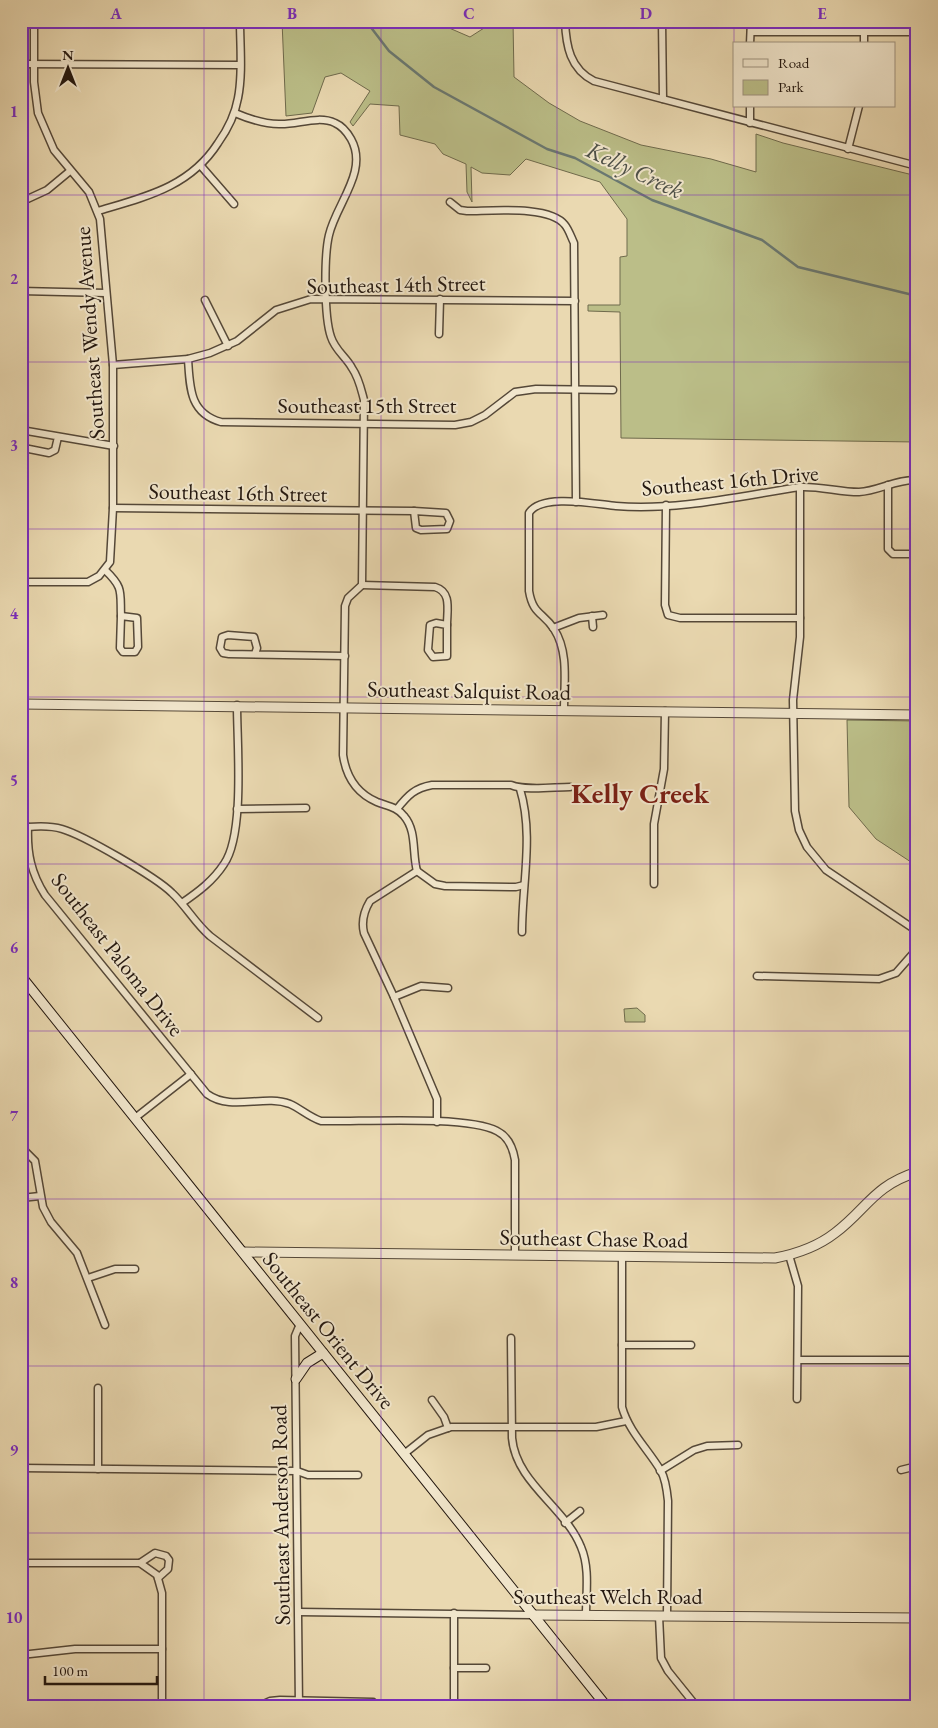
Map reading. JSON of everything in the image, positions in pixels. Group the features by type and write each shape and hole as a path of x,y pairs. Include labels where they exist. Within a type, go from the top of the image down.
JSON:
{"street":[{"name":"Southeast Wendy Avenue","path":"34,21 36,102 45,132 54,150 89,192 98,210 113,365 112,552 105,570"},
{"path":"98,210 172,186 201,166 227,131 235,112 240,65 240,21"},
{"path":"565,21 567,48 575,64 586,77 662,99 917,166"},
{"path":"662,21 662,99"},
{"path":"750,21 750,42"},
{"path":"864,21 864,42"},
{"path":"750,32 917,32"},
{"path":"21,64 240,65"},
{"path":"750,108 750,122"},
{"path":"848,149 858,108"},
{"path":"235,112 255,120 278,124 326,120 336,123 346,131 353,144 357,166 329,234 327,298 331,338 360,383 364,400 362,585"},
{"path":"201,166 234,204"},
{"path":"21,202 47,190 70,171"},
{"path":"450,202 460,210 467,211 538,212 552,214 565,224 575,248 576,502"},
{"path":"21,291 106,293"},
{"name":"Southeast 14th Street","path":"113,365 188,359 228,346 276,310 292,303 327,298 575,301"},
{"path":"439,334 440,299"},
{"path":"205,300 228,346"},
{"name":"Southeast 15th Street","path":"188,359 190,393 193,402 198,409 212,420 230,422 455,425 471,422 485,415 515,392 536,389 612,390"},
{"path":"58,437 55,450 49,453 24,448 22,443 23,433 27,431 114,446"},
{"name":"Southeast 16th Drive","path":"553,628 538,614 531,603 529,591 529,513 533,506 541,503 576,502 599,502 615,506 666,505 695,503 814,486 858,492 917,480"},
{"path":"888,485 888,550 893,554 917,554"},
{"path":"800,487 800,618 793,713 796,811 799,830 819,863 834,876 917,931"},
{"path":"666,505 665,606 668,615 680,618 800,618"},
{"name":"Southeast 16th Street","path":"113,508 442,511 446,513 450,521 447,529 420,530 416,528 414,511"},
{"path":"21,582 88,582 105,570 118,581 120,587 120,648 123,652 135,652 138,647 137,618 121,616"},
{"path":"447,625 436,623 430,625 428,650 433,657 447,656 447,625 447,600 446,594 442,589 435,587 362,585 348,598 345,606 343,754 346,770 351,781 367,797 397,808 410,825 413,858 417,871 435,884 445,886 516,887 524,885"},
{"path":"564,710 564,654 553,628 563,623 602,615"},
{"path":"592,616 594,627"},
{"path":"255,654 258,648 254,638 228,635 222,637 220,648 223,653 255,654 345,656"},
{"name":"Southeast Salquist Road","path":"21,704 237,705 917,715"},
{"path":"182,903 209,883 225,863 235,841 237,809 237,705"},
{"path":"654,884 654,824 664,769 665,711"},
{"path":"397,808 409,794 420,787 432,785 511,785 520,789 527,787 570,787"},
{"path":"520,789 527,830 522,932"},
{"path":"237,809 306,808"},
{"path":"25,826 54,828 80,836 155,880 182,903 192,919 210,936 318,1018"},
{"name":"Southeast Paloma Drive","path":"25,826 30,862 36,880 45,895 207,1094 222,1102 290,1104 310,1117 321,1121 437,1122"},
{"path":"417,871 370,901 363,917 364,933 394,997 436,1100 437,1122 488,1127 497,1131 510,1143 515,1160 515,1255"},
{"path":"757,976 879,979 896,973 917,949"},
{"name":"Southeast Orient Drive","path":"21,976 607,1707"},
{"path":"394,997 421,986 448,988"},
{"path":"136,1118 191,1074"},
{"path":"21,1147 35,1161 40,1196 51,1222 73,1246 88,1278 105,1326"},
{"name":"Southeast Chase Road","path":"243,1252 761,1258 789,1255 826,1240 849,1221 877,1192 900,1178 917,1172"},
{"path":"21,1198 40,1196"},
{"path":"789,1255 798,1286 797,1399"},
{"path":"622,1256 622,1407 626,1421 660,1471 668,1501 661,1658 668,1671 697,1707"},
{"path":"88,1278 106,1270 135,1269"},
{"name":"Southeast Anderson Road","path":"299,1704 295,1336 300,1324"},
{"path":"511,1338 514,1449 519,1463 576,1537 584,1554 586,1615"},
{"path":"622,1345 691,1345"},
{"path":"296,1379 307,1363 323,1352"},
{"path":"798,1360 917,1360"},
{"path":"98,1388 98,1469"},
{"path":"432,1400 448,1428"},
{"path":"404,1454 428,1435 448,1428 596,1427 626,1421"},
{"path":"660,1471 694,1450 706,1446 738,1445"},
{"path":"901,1470 917,1466"},
{"path":"21,1468 297,1471 308,1475 358,1475"},
{"path":"565,1523 580,1512"},
{"path":"21,1563 140,1563 155,1554 166,1556 169,1560 168,1569 158,1578"},
{"path":"140,1563 152,1571 158,1578 162,1593 162,1707"},
{"name":"Southeast Welch Road","path":"299,1612 917,1618"},
{"path":"454,1613 454,1707"},
{"path":"21,1655 75,1650 162,1649"},
{"path":"454,1668 486,1668"},
{"path":"257,1707 270,1701 299,1704 373,1702"}],"green space":[{"path":"282,21 433,21 470,37 495,21 513,21 514,77 549,103 580,121 641,145 711,159 756,172 756,134 783,143 917,176 917,442 621,438 620,312 588,311 588,305 620,305 620,257 627,256 627,219 600,182 526,159 510,175 482,173 471,167 472,202 467,192 466,164 443,154 435,144 400,135 399,106 370,104 353,126 350,122 370,91 341,73 325,77 312,113 286,116"},
{"path":"847,720 917,721 917,866 876,839 849,807"},
{"path":"637,1008 645,1015 645,1022 625,1022 624,1009"}],"waterway":[{"name":"Kelly Creek","path":"366,21 389,51 434,87 547,149 575,158 652,200 762,240 798,267 917,296"}],"district":[{"name":"Kelly Creek","path":"640,793"}]}
